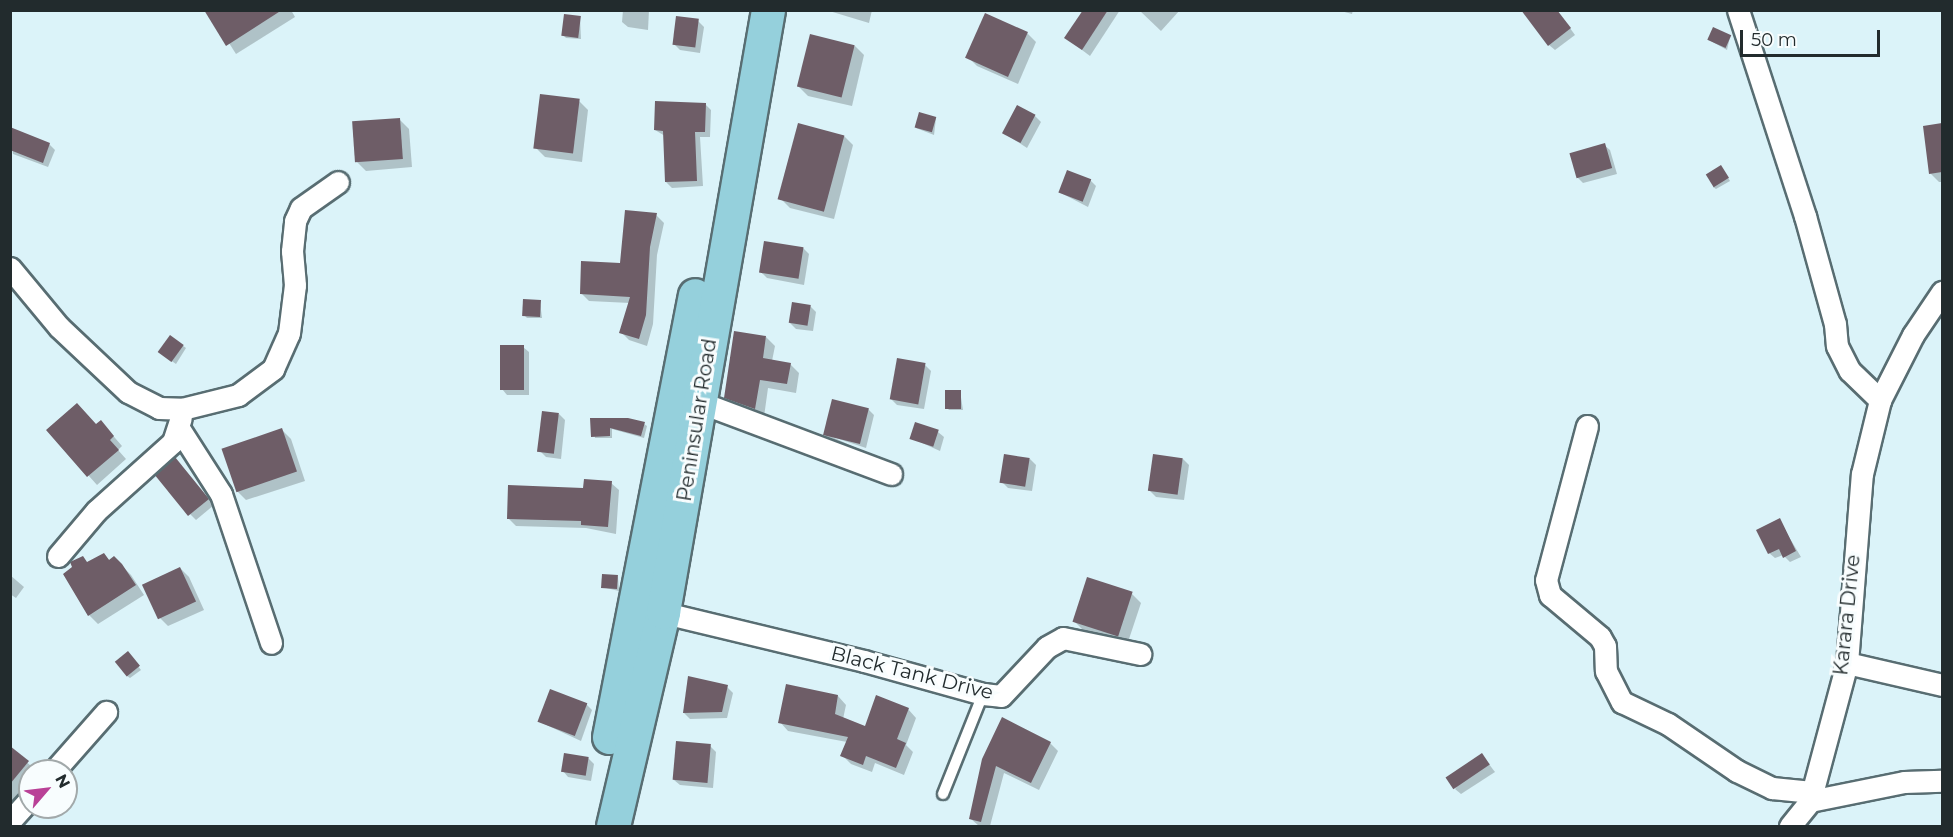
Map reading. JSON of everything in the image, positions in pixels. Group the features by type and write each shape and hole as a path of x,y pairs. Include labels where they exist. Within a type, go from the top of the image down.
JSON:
{"main road":[{"name":"Peninsular Road","path":"613,826 747,10"},
{"name":"Peninsular Road","path":"593,826 702,403 768,10"}],"street":[{"path":"1738,10 1805,216 1835,324 1837,346 1850,371 1880,400"},
{"path":"58,555 96,511 173,442 181,419 238,394 273,369 289,333 295,285 292,251 295,221 301,208 338,182"},
{"path":"10,268 59,327 128,392 181,419 220,494 271,643"},
{"name":"Karara Drive","path":"1811,797 1847,663 1862,474 1880,400 1913,335 1942,292"},
{"path":"702,403 891,474"},
{"path":"1587,426 1546,580 1550,595 1600,637 1605,646 1606,671 1622,702 1668,724 1737,771 1772,788 1811,797 1904,782 1942,781"},
{"name":"Black Tank Drive","path":"650,610 864,661 982,694 1001,696 1047,647 1063,638 1140,654"},
{"path":"1847,663 1942,685"},
{"path":"65,759 106,712"},
{"path":"1790,826 1811,797"}],"lane":[{"path":"943,794 982,694"}],"building":[{"path":"204,10 282,10 226,46"},
{"path":"1083,10 1108,10 1082,50 1064,38"},
{"path":"1521,10 1557,10 1571,28 1548,46"},
{"path":"985,13 1028,32 1008,77 965,58"},
{"path":"564,14 581,16 578,38 561,36"},
{"path":"676,16 699,19 695,48 672,45"},
{"path":"1713,27 1731,35 1726,48 1707,40"},
{"path":"810,34 855,45 842,98 797,86"},
{"path":"540,94 580,99 573,153 533,149"},
{"path":"655,101 706,103 705,132 695,132 697,181 665,182 663,131 654,130"},
{"path":"1017,105 1036,115 1021,143 1002,133"},
{"path":"919,112 936,117 932,132 915,127"},
{"path":"400,118 403,159 355,162 352,121"},
{"path":"798,123 844,135 824,212 778,199"},
{"path":"1942,123 1942,172 1929,174 1923,126"},
{"path":"10,127 50,143 43,163 10,150"},
{"path":"1605,143 1612,168 1577,178 1569,153"},
{"path":"1721,165 1729,178 1714,187 1706,175"},
{"path":"1067,170 1091,179 1083,202 1058,192"},
{"path":"625,210 657,213 650,247 646,315 639,339 619,333 630,297 580,294 581,261 620,263"},
{"path":"764,241 804,247 799,279 759,273"},
{"path":"523,299 541,300 540,317 522,316"},
{"path":"792,302 811,305 807,326 789,323"},
{"path":"734,331 766,336 763,358 791,363 787,384 760,380 755,409 724,398"},
{"path":"170,335 184,345 171,362 158,352"},
{"path":"500,345 524,345 524,390 500,390"},
{"path":"897,358 926,363 918,404 890,399"},
{"path":"945,390 961,390 961,409 945,409"},
{"path":"832,399 869,408 860,444 823,435"},
{"path":"77,403 96,424 101,420 114,436 110,440 119,450 87,477 46,430"},
{"path":"542,411 559,413 554,454 537,452"},
{"path":"590,418 628,418 645,422 641,436 610,428 610,436 591,437"},
{"path":"915,422 939,430 933,447 909,439"},
{"path":"282,428 297,471 236,492 221,449"},
{"path":"1004,454 1030,458 1025,487 999,483"},
{"path":"1153,454 1183,458 1178,495 1148,491"},
{"path":"175,457 209,499 188,516 154,474"},
{"path":"584,479 612,481 608,527 581,525 581,521 507,519 508,485 583,488"},
{"path":"1780,518 1796,551 1783,558 1779,549 1768,554 1756,530"},
{"path":"104,553 109,560 114,556 122,564 136,585 88,616 63,574 72,567 70,562 83,556 87,562"},
{"path":"180,567 196,601 158,619 142,585"},
{"path":"602,574 618,575 617,589 601,588"},
{"path":"1087,577 1133,592 1118,637 1072,622"},
{"path":"128,651 140,666 127,676 115,662"},
{"path":"688,676 728,685 722,712 683,713"},
{"path":"786,684 838,695 835,714 865,726 876,695 909,708 897,739 906,743 896,768 866,756 863,765 840,756 848,737 778,723"},
{"path":"550,689 587,703 575,736 537,722"},
{"path":"1002,717 1051,742 1031,783 996,766 981,822 969,819 982,759"},
{"path":"676,741 711,744 707,783 673,780"},
{"path":"10,746 26,759 18,759 18,774 10,784"},
{"path":"564,753 589,757 586,776 561,772"},
{"path":"1482,753 1490,765 1453,789 1446,778"}]}
